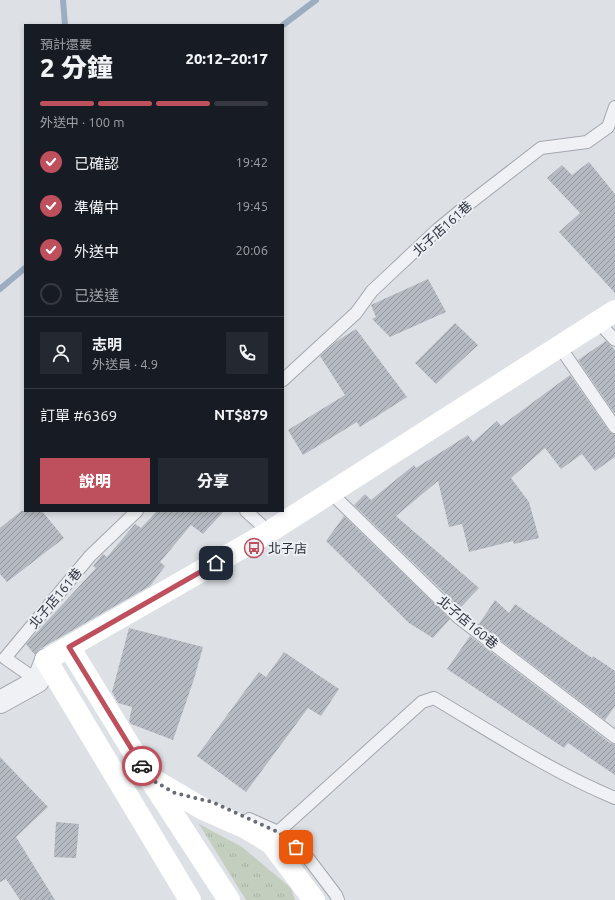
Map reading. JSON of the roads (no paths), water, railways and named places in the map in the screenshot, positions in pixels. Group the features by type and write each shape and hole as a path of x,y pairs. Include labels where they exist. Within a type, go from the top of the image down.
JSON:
{"street":[{"path":"0,702 38,681 46,660 269,532 332,494 607,317"},
{"path":"69,647 150,779 228,900"},
{"path":"46,660 190,900"},
{"path":"150,779 203,809 246,828 271,843 314,900"}],"lane":[{"name":"北子店161巷","path":"284,379 356,313 372,291 437,230 466,206 541,148 587,142 608,127 615,107"},
{"path":"607,317 615,340"},
{"path":"560,347 615,427"},
{"name":"北子店160巷","path":"332,494 459,618 615,737"},
{"name":"北子店161巷","path":"38,681 4,658 90,556 137,512"},
{"path":"247,512 269,532"},
{"path":"278,832 422,702 434,698 512,745 596,790 615,798"},
{"path":"175,793 212,802 278,832 305,854 336,895 338,900"}],"waterway":[{"path":"63,0 65,24"},
{"path":"284,24 316,0"},
{"path":"0,289 24,269"}],"place":[{"name":"北子店","path":"254,548"}]}
